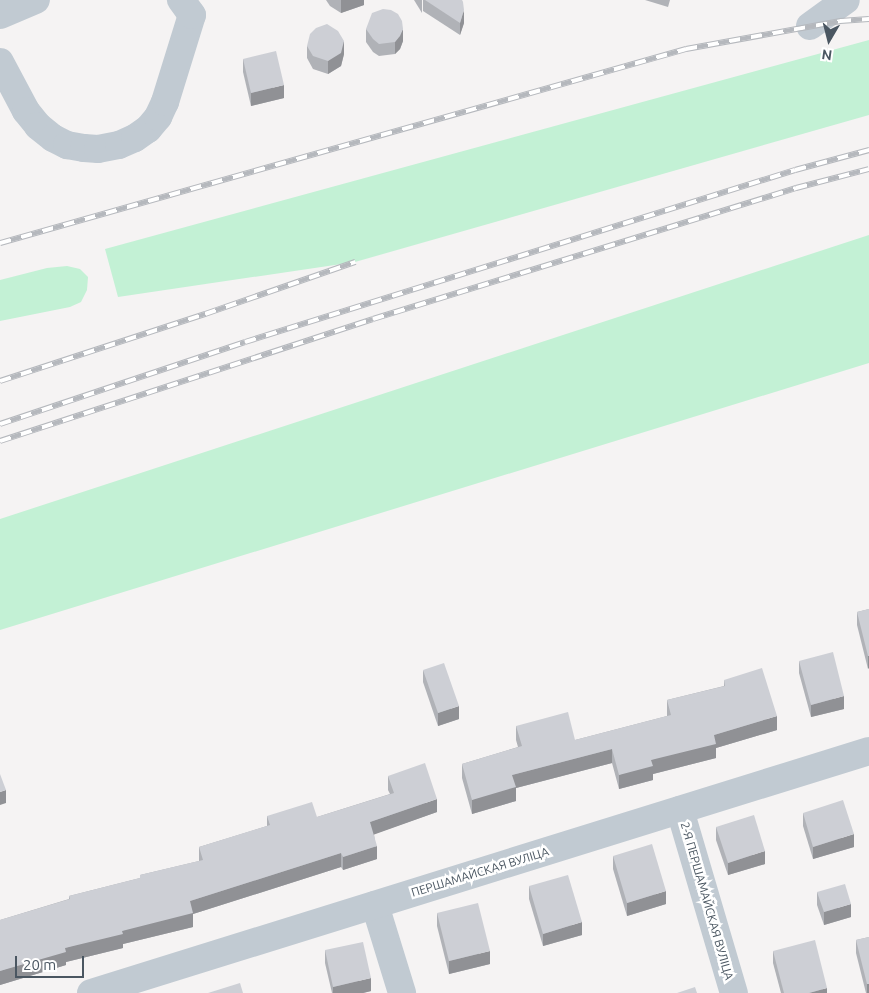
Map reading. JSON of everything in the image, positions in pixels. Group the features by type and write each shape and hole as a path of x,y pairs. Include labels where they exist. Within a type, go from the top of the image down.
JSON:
{"street":[{"path":"0,15 36,0"},
{"path":"0,62 26,112 38,126 53,138 67,145 84,148 98,149 119,145 135,138 148,129 158,117 165,102 192,15 181,0"},
{"path":"810,26 846,0"},
{"name":"ПЕРШАМАЙСКАЯ ВУЛІЦА","path":"91,993 869,751"},
{"name":"2-Я ПЕРШАМАЙСКАЯ ВУЛІЦА","path":"680,810 734,993"},
{"path":"375,905 402,993"}],"green space":[{"path":"869,40 869,115 355,262 118,297 105,249"},
{"path":"869,235 869,363 0,630 0,519"},
{"path":"67,266 80,269 88,277 87,290 81,302 70,307 0,321 0,280 47,268"}],"building":[{"path":"425,0 462,0 464,10 460,23"},
{"path":"383,9 391,10 398,14 402,21 403,29 395,42 379,44 366,29 372,13"},
{"path":"327,24 338,31 344,41 341,53 328,61 313,56 307,46 310,34 316,28"},
{"path":"276,51 284,85 251,93 243,59"},
{"path":"869,609 869,656 868,656 857,612"},
{"path":"833,652 844,696 811,705 799,661"},
{"path":"444,663 459,706 438,713 423,670"},
{"path":"762,668 777,716 714,735 716,744 651,760 653,766 619,775 612,749 512,775 516,787 472,800 462,764 522,746 516,726 568,712 575,740 671,715 667,700 725,686 724,680"},
{"path":"425,763 437,799 370,822 377,846 343,857 341,853 190,901 193,913 122,931 123,934 65,948 66,952 0,971 0,920 70,899 69,896 140,878 140,875 203,860 199,847 270,825 267,816 312,802 317,817 394,793 388,776"},
{"path":"0,774 6,790 0,792"},
{"path":"843,800 854,834 813,847 803,813"},
{"path":"754,815 765,851 728,863 716,827"},
{"path":"652,844 666,891 627,903 613,856"},
{"path":"568,875 582,922 543,934 529,886"},
{"path":"845,884 851,904 824,912 817,892"},
{"path":"478,903 490,951 449,961 437,913"},
{"path":"869,937 869,984 867,984 856,940"},
{"path":"815,940 827,988 809,993 784,993 773,951"},
{"path":"363,942 371,978 333,987 325,950"},
{"path":"240,983 243,993 208,993"},
{"path":"695,987 697,993 677,993"}],"railway":[{"path":"0,243 686,49 840,21 869,19"},
{"path":"0,424 245,342 795,170 869,150"},
{"path":"0,441 373,319 796,188 869,169"},
{"path":"0,381 205,314 355,262"}]}
